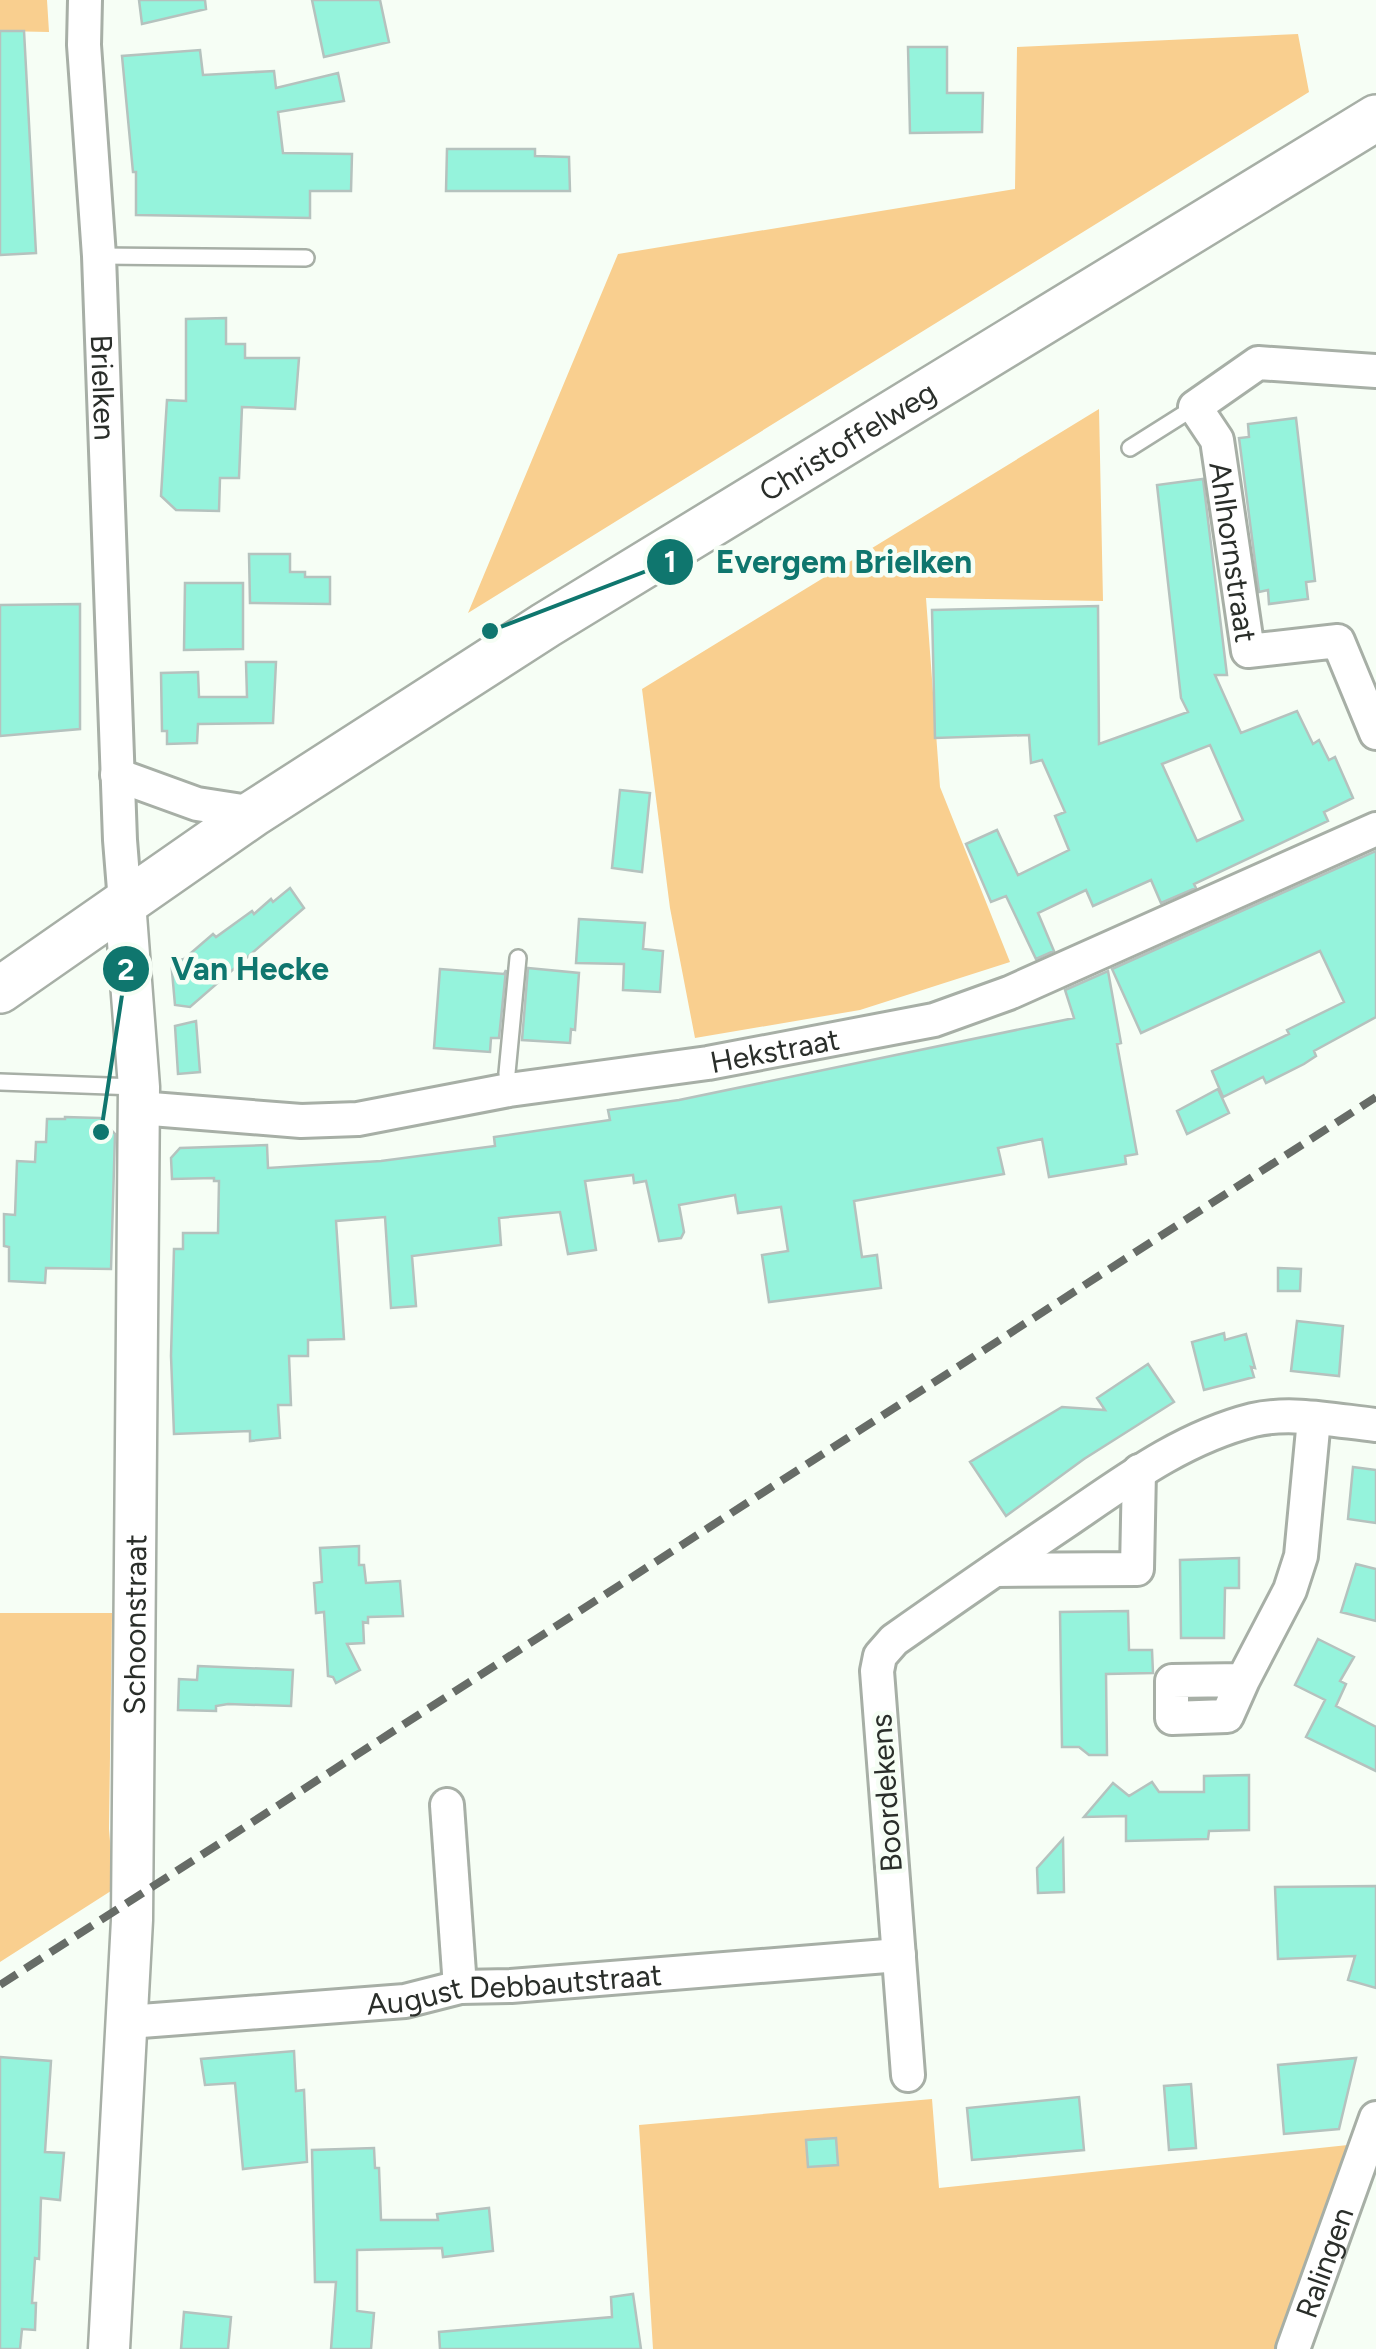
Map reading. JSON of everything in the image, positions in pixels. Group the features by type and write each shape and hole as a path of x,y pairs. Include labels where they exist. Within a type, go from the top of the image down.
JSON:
{"main road":[{"name":"Christoffelweg","path":"0,990 254,812 546,625 1376,118"}],"street":[{"name":"Brielken","path":"85,0 125,902"},
{"path":"1195,407 1258,363 1376,371"},
{"name":"Ahlhornstraat","path":"1195,407 1217,440 1248,650 1338,642 1376,733"},
{"path":"117,776 197,804 254,812"},
{"name":"Hekstraat","path":"139,1097 330,1122 510,1090 708,1062 934,1020 1009,993 1376,829"},
{"name":"Schoonstraat","path":"110,2349 132,1920 139,1097 125,902"},
{"name":"Boordekens","path":"908,2074 877,1670 880,1656 894,1640 1138,1471 1193,1440 1255,1420 1280,1417 1376,1425"},
{"path":"1242,1680 1290,1590 1301,1556 1314,1419"},
{"path":"995,1570 1137,1569 1138,1471"},
{"path":"447,1805 460,1987"},
{"name":"August Debbautstraat","path":"128,2022 405,2001 460,1987 899,1955"},
{"name":"Ralingen","path":"1293,2349 1376,2118"}],"lane":[{"path":"99,256 306,258"},
{"path":"1130,448 1195,407"},
{"path":"510,1090 507,1072 518,958"},
{"path":"0,1082 139,1097"}],"shaded area":[{"path":"0,0 47,0 49,32 0,31"},
{"path":"1298,34 1309,92 468,613 618,254 1015,189 1017,47"},
{"path":"1099,409 1103,601 926,598 940,787 1010,962 860,1010 695,1038 670,908 642,689"},
{"path":"0,1613 112,1613 109,1829 114,1889 0,1962"},
{"path":"932,2099 939,2188 1348,2145 1275,2349 653,2349 639,2125"}],"building":[{"path":"139,0 205,0 206,9 142,24"},
{"path":"312,0 380,0 389,42 324,57"},
{"path":"0,31 24,31 36,253 0,255"},
{"path":"908,47 947,47 947,93 983,93 982,132 910,133"},
{"path":"200,50 203,75 274,71 276,88 338,73 344,101 278,112 283,153 352,154 351,191 310,191 310,218 136,215 136,172 122,56"},
{"path":"447,149 535,149 535,156 569,157 570,191 446,191"},
{"path":"226,318 226,344 245,344 245,358 299,358 295,409 242,407 239,478 220,478 219,511 176,510 161,496 167,400 186,401 186,319"},
{"path":"1296,418 1315,581 1306,582 1308,599 1269,604 1268,590 1259,592 1239,438 1249,437 1248,424"},
{"path":"1203,479 1227,675 1215,675 1241,733 1297,711 1313,744 1319,740 1329,760 1335,757 1353,798 1324,812 1328,821 1161,903 1151,880 1093,906 1086,890 1038,913 1054,951 1036,959 1006,896 991,902 966,844 997,830 1018,875 1069,850 1055,816 1065,812 1042,760 1031,763 1029,735 935,738 932,610 1098,606 1099,744 1188,712 1181,698 1157,485","holes":["1210,745 1243,820 1197,841 1162,764"]},
{"path":"249,554 290,554 290,572 305,572 305,577 330,577 330,604 250,603"},
{"path":"185,583 243,583 243,649 184,650"},
{"path":"80,604 80,729 0,736 0,605"},
{"path":"246,662 276,662 273,723 198,724 197,743 167,744 167,731 162,731 161,673 198,672 199,697 247,697"},
{"path":"620,790 650,793 642,872 612,868"},
{"path":"1376,851 1376,1017 1314,1051 1316,1056 1304,1064 1266,1083 1263,1077 1223,1097 1212,1071 1344,1002 1320,951 1141,1033 1112,969"},
{"path":"290,888 304,908 190,1007 175,1005 171,960 184,959 213,934 216,937"},
{"path":"579,919 645,923 643,949 663,951 660,992 623,990 624,964 576,963"},
{"path":"528,968 579,973 575,1030 571,1029 570,1043 522,1040"},
{"path":"440,969 504,974 506,970 499,1038 491,1038 490,1052 434,1048"},
{"path":"1108,971 1137,1154 1125,1156 1126,1164 1049,1177 1042,1139 998,1148 1004,1174 854,1201 862,1257 877,1255 881,1288 769,1302 762,1255 788,1251 781,1207 738,1213 735,1195 679,1205 684,1232 681,1238 659,1241 646,1181 634,1183 633,1175 585,1181 596,1250 568,1254 560,1212 499,1218 501,1245 412,1256 416,1306 391,1308 385,1217 336,1221 344,1339 308,1340 308,1356 289,1356 291,1405 278,1405 280,1438 250,1441 250,1431 174,1434 174,1249 183,1249 183,1233 218,1233 219,1181 172,1179 171,1158 180,1148 267,1145 268,1168 381,1161 495,1146 494,1137 610,1120 608,1110 679,1100 1074,1018 1065,990"},
{"path":"196,1021 200,1072 178,1074 175,1026"},
{"path":"1218,1089 1229,1113 1187,1134 1177,1111"},
{"path":"100,1118 115,1134 111,1269 46,1268 45,1283 9,1281 4,1214 15,1215 17,1161 35,1162 36,1142 46,1142 47,1119"},
{"path":"1278,1268 1301,1269 1300,1291 1278,1291"},
{"path":"1297,1321 1343,1326 1339,1376 1291,1371"},
{"path":"1224,1333 1225,1340 1246,1334 1254,1377 1204,1390 1192,1342"},
{"path":"1148,1364 1174,1402 1084,1459 1006,1516 970,1462 1062,1407 1105,1410 1097,1398"},
{"path":"1353,1467 1376,1470 1376,1523 1348,1519"},
{"path":"359,1546 359,1565 364,1565 366,1583 400,1581 403,1616 368,1617 368,1623 363,1622 364,1643 347,1644 360,1670 336,1683 328,1676 324,1612 316,1613 314,1583 322,1582 320,1548"},
{"path":"1239,1558 1239,1588 1225,1588 1224,1638 1181,1638 1180,1560"},
{"path":"1356,1564 1376,1569 1376,1621 1341,1612"},
{"path":"1128,1611 1129,1650 1152,1650 1153,1673 1106,1674 1107,1755 1089,1755 1079,1747 1062,1747 1060,1612"},
{"path":"1318,1639 1354,1657 1340,1681 1346,1684 1336,1706 1376,1727 1376,1771 1306,1737 1325,1700 1295,1685"},
{"path":"198,1666 293,1670 291,1706 228,1704 216,1706 216,1711 178,1710 179,1679 197,1680"},
{"path":"1249,1775 1249,1830 1209,1831 1208,1839 1126,1841 1126,1816 1084,1817 1113,1783 1129,1796 1152,1782 1159,1792 1204,1792 1204,1776"},
{"path":"1063,1839 1064,1892 1038,1893 1037,1868"},
{"path":"1376,1886 1376,1988 1348,1980 1355,1956 1278,1959 1275,1887"},
{"path":"294,2051 296,2091 304,2090 307,2162 243,2169 235,2083 205,2085 201,2059"},
{"path":"0,2057 51,2061 45,2152 64,2153 60,2200 41,2198 39,2259 35,2258 32,2303 36,2303 35,2330 22,2329 20,2349 0,2349"},
{"path":"1356,2058 1339,2129 1284,2134 1278,2065"},
{"path":"1191,2084 1196,2148 1169,2150 1164,2086"},
{"path":"1079,2097 1084,2150 972,2160 967,2108"},
{"path":"836,2138 838,2165 808,2167 806,2140"},
{"path":"374,2148 375,2168 379,2168 381,2220 438,2220 437,2214 489,2208 493,2251 443,2257 442,2248 357,2250 357,2311 374,2313 371,2349 331,2349 336,2282 315,2282 312,2150"},
{"path":"633,2294 641,2349 440,2349 439,2332 612,2317 611,2297"},
{"path":"184,2312 231,2317 228,2349 181,2349"}],"railway":[{"path":"0,1985 1376,1097"}],"place":[{"name":"Evergem Brielken","path":"490,631"},
{"name":"Van Hecke","path":"101,1132"}]}
